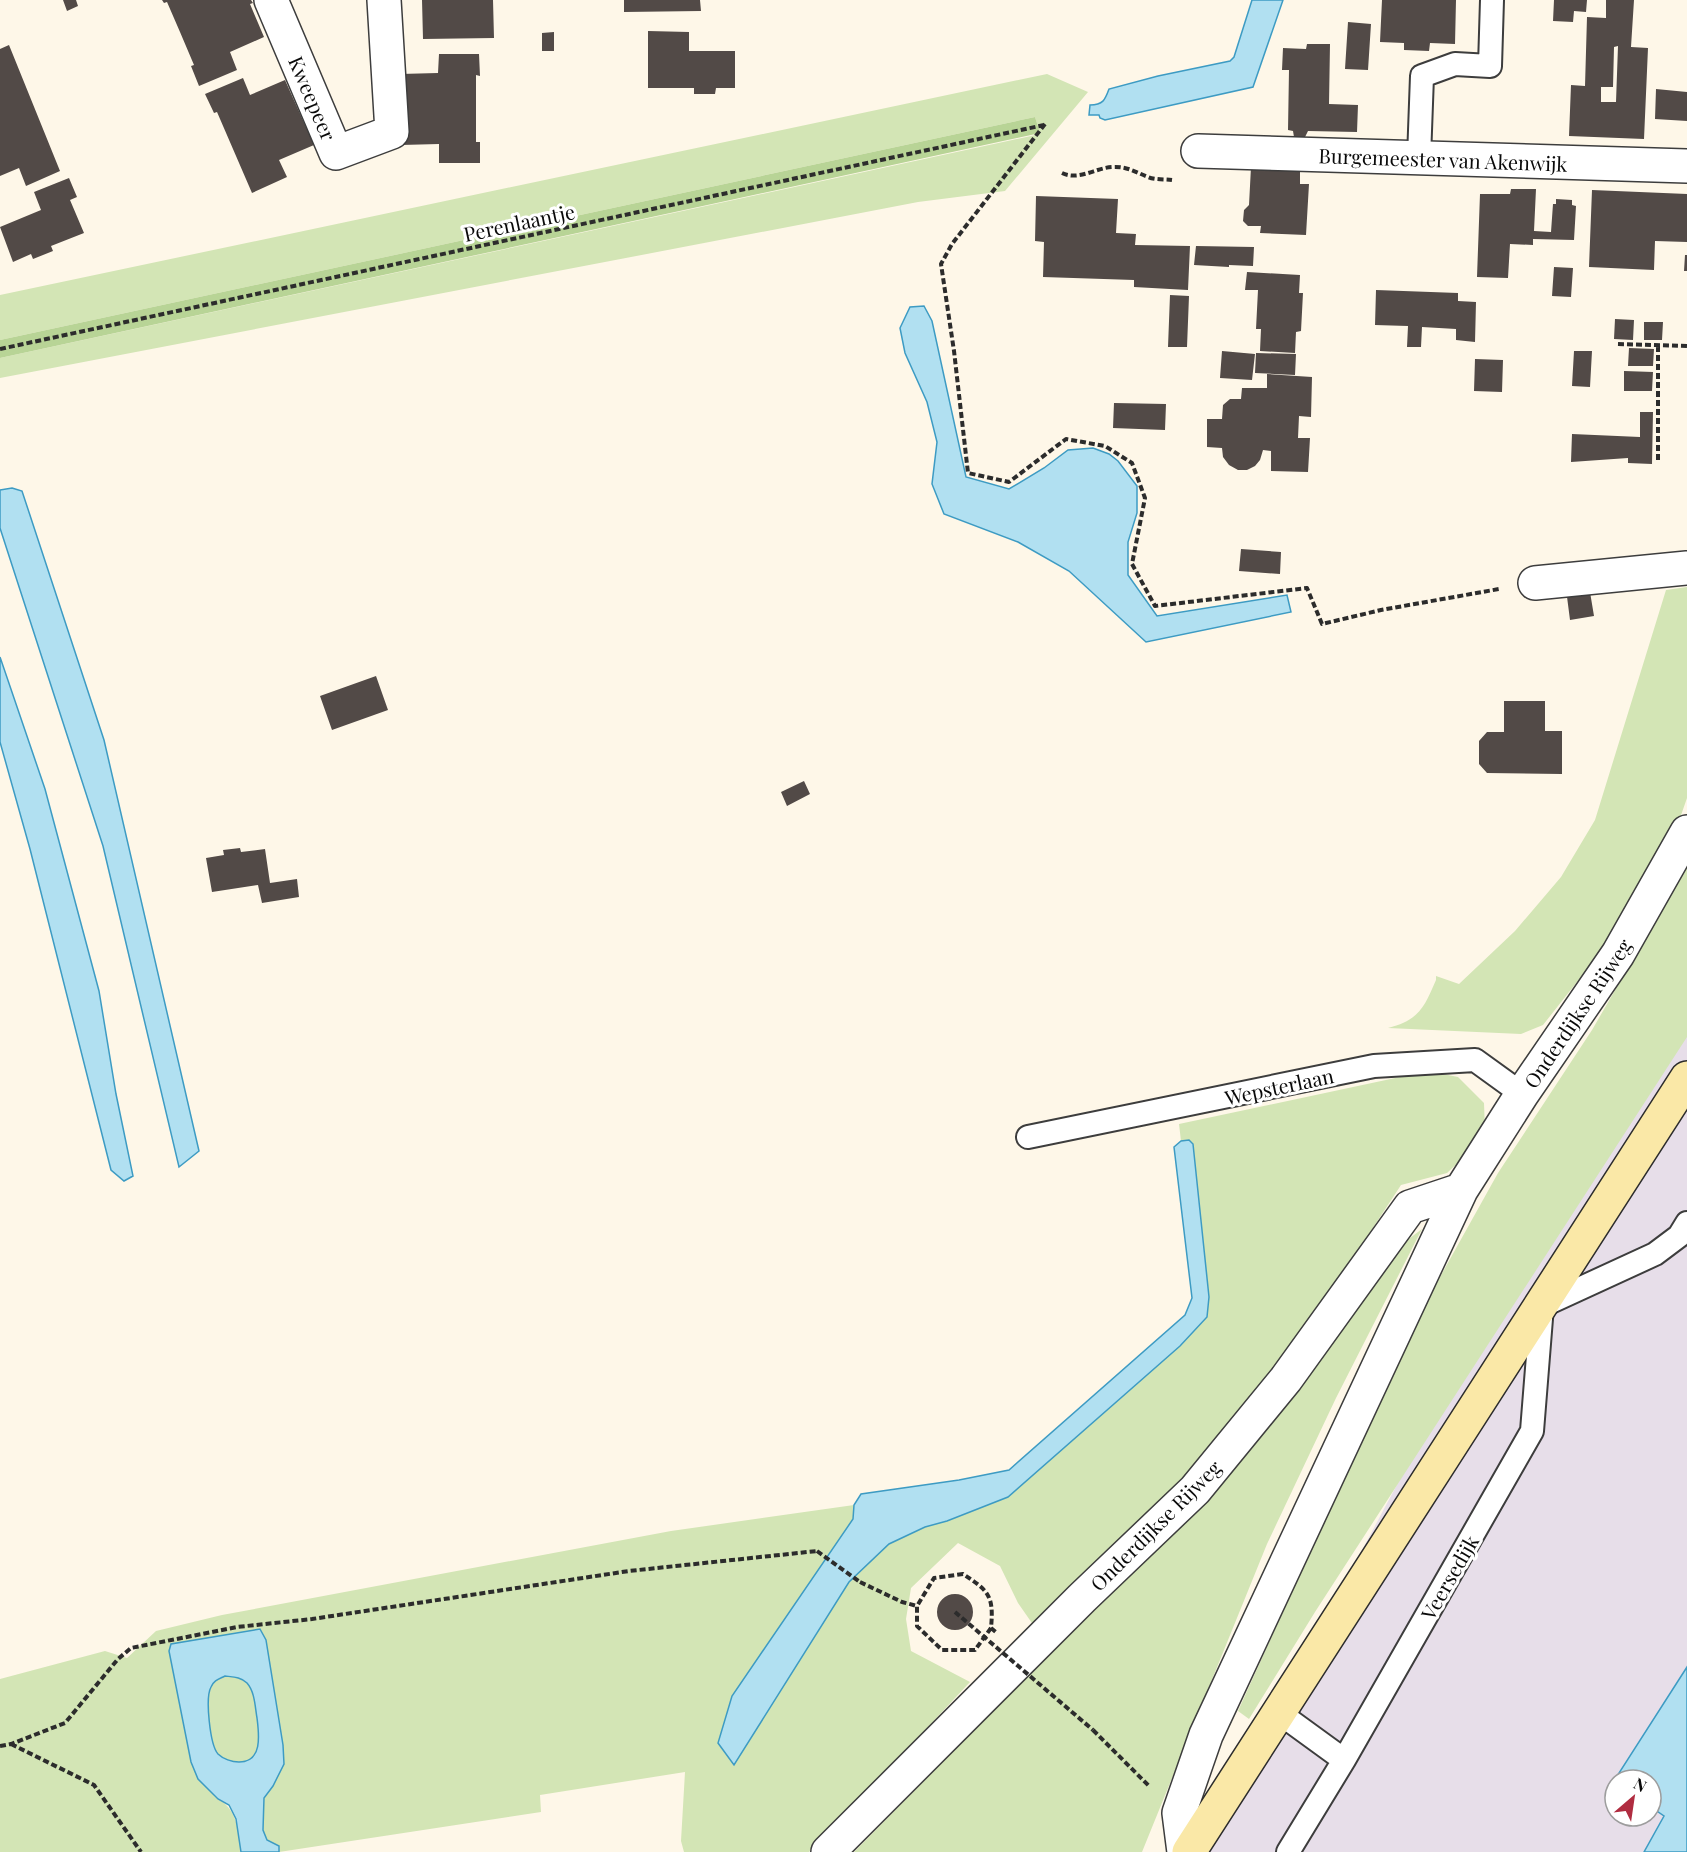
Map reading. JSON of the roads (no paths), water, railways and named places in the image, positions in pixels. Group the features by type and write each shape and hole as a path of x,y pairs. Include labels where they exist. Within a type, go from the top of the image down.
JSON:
{"main road":[{"name":"Veersedijk","path":"1186,1852 1542,1306 1687,1078"}],"street":[{"name":"Kweepeer","path":"271,0 336,153 392,132 384,0"},
{"name":"Burgemeester van Akenwijk","path":"1198,151 1687,166"},
{"path":"1535,583 1687,568"},
{"name":"Onderdijkse Rijweg","path":"1186,1852 1179,1813 1206,1735 1461,1190 1522,1094 1618,954 1687,832"},
{"name":"Onderdijkse Rijweg","path":"828,1852 1027,1653 1195,1490 1286,1379 1410,1207 1461,1190"}],"lane":[{"path":"1419,158 1422,76 1455,64 1490,66 1492,0"},
{"name":"Wepsterlaan","path":"1028,1137 1374,1066 1474,1060 1522,1094"},
{"path":"1542,1306 1654,1254 1679,1236 1687,1223"},
{"name":"Veersedijk","path":"1288,1852 1344,1760 1532,1431 1542,1306"},
{"path":"1278,1712 1344,1760"}],"water":[{"path":"1252,0 1283,0 1253,87 1105,120 1099,115 1089,115 1090,105 1103,101 1109,89 1230,61 1234,57"},
{"path":"924,306 932,321 966,477 1009,489 1068,450 1093,448 1109,454 1118,461 1137,486 1137,513 1128,542 1128,575 1157,616 1287,595 1291,612 1146,642 1069,571 1018,542 944,514 932,484 937,442 927,402 905,353 900,328 910,307"},
{"path":"12,488 22,491 104,740 199,1151 179,1167 103,846 0,528 0,490"},
{"path":"0,657 45,789 99,991 116,1094 133,1176 124,1181 111,1170 30,849 0,742"},
{"path":"1189,1140 1193,1144 1209,1297 1207,1317 1180,1346 1008,1497 947,1521 925,1527 889,1544 849,1582 734,1765 718,1743 732,1696 853,1519 854,1505 861,1494 959,1480 1009,1470 1185,1315 1192,1298 1174,1147 1181,1141"},
{"path":"260,1629 266,1640 284,1764 264,1798 263,1830 267,1840 279,1846 279,1852 241,1852 236,1819 229,1805 218,1799 198,1779 191,1762 169,1651 171,1644","holes":["225,1676 240,1678 252,1691 258,1746 256,1752 247,1761 228,1760 218,1754 215,1749 208,1711 209,1693 215,1681"]},
{"path":"1687,1667 1687,1852 1644,1852 1657,1828 1663,1828 1663,1768 1622,1768"}]}
